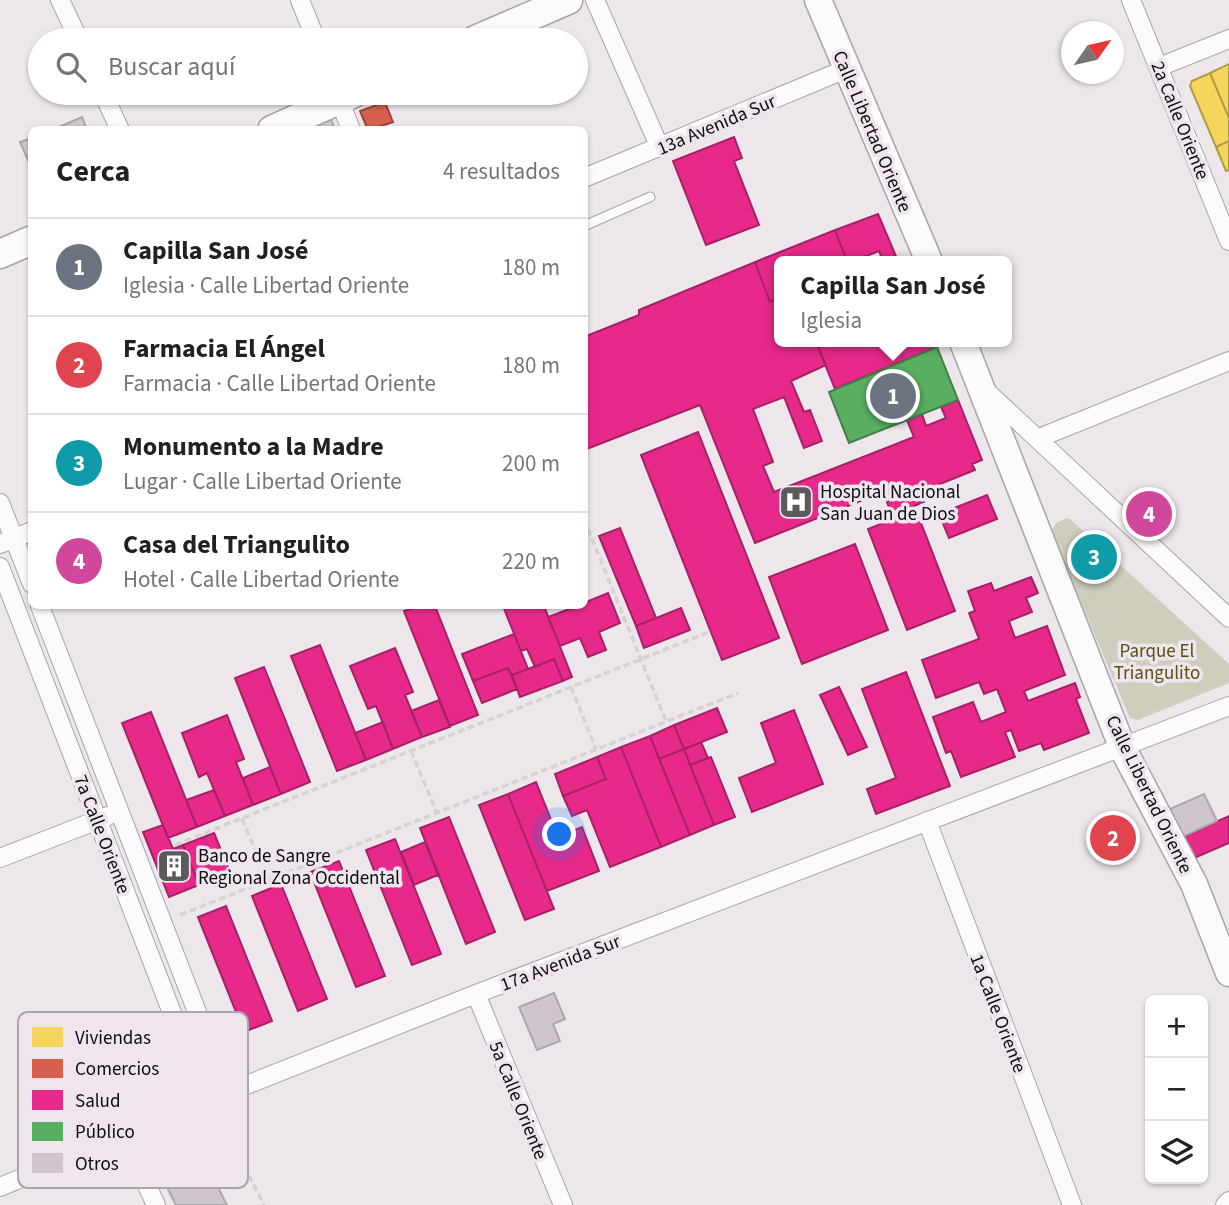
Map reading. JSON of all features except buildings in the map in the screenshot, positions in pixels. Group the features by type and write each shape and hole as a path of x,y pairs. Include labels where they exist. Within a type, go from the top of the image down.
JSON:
{"main road":[{"path":"503,28 568,0"},
{"name":"Calle Libertad Oriente","path":"818,0 927,256"},
{"path":"280,126 323,105"},
{"path":"0,254 28,242"},
{"name":"Calle Libertad Oriente","path":"965,347 1123,748 1194,884 1229,973"}],"street":[{"path":"60,0 73,28"},
{"path":"300,0 311,28"},
{"path":"595,0 660,148"},
{"name":"2a Calle Oriente","path":"1131,0 1229,242"},
{"path":"1159,67 1229,39"},
{"name":"13a Avenida Sur","path":"588,176 846,69"},
{"path":"109,105 118,126"},
{"path":"345,105 350,126"},
{"path":"1039,438 1229,361"},
{"path":"982,386 1229,618"},
{"path":"0,503 7,541 28,577"},
{"path":"7,541 28,533"},
{"name":"7a Calle Oriente","path":"0,567 172,1012"},
{"name":"7a Calle Oriente","path":"41,609 198,1012"},
{"name":"17a Avenida Sur","path":"248,1084 476,994 1229,706"},
{"path":"0,858 120,812"},
{"name":"1a Calle Oriente","path":"927,821 1072,1205"},
{"name":"5a Calle Oriente","path":"476,994 563,1205"},
{"name":"17a Avenida Sur","path":"0,1187 18,1180"},
{"path":"148,1188 156,1205"},
{"path":"1225,1205 1229,1201"}],"lane":[{"path":"588,224 650,197"}],"path":[{"path":"588,529 666,721"},
{"path":"175,845 709,632"},
{"path":"571,687 596,749"},
{"path":"173,918 737,693"},
{"path":"411,751 437,813"},
{"path":"242,818 268,880"},
{"path":"248,1174 264,1205"}],"green space":[{"name":"Parque El Triangulito","path":"1066,518 1229,664 1229,683 1138,720 1130,718 1051,532 1055,524"}],"place":[{"name":"Capilla San José","path":"893,396"},
{"name":"Hospital Nacional San Juan de Dios","path":"796,502"},
{"name":"Casa del Triangulito","path":"1149,514"},
{"name":"Monumento a la Madre","path":"1094,557"},
{"name":"Farmacia El Ángel","path":"1113,838"},
{"name":"Banco de Sangre Regional Zona Occidental","path":"174,866"}]}
